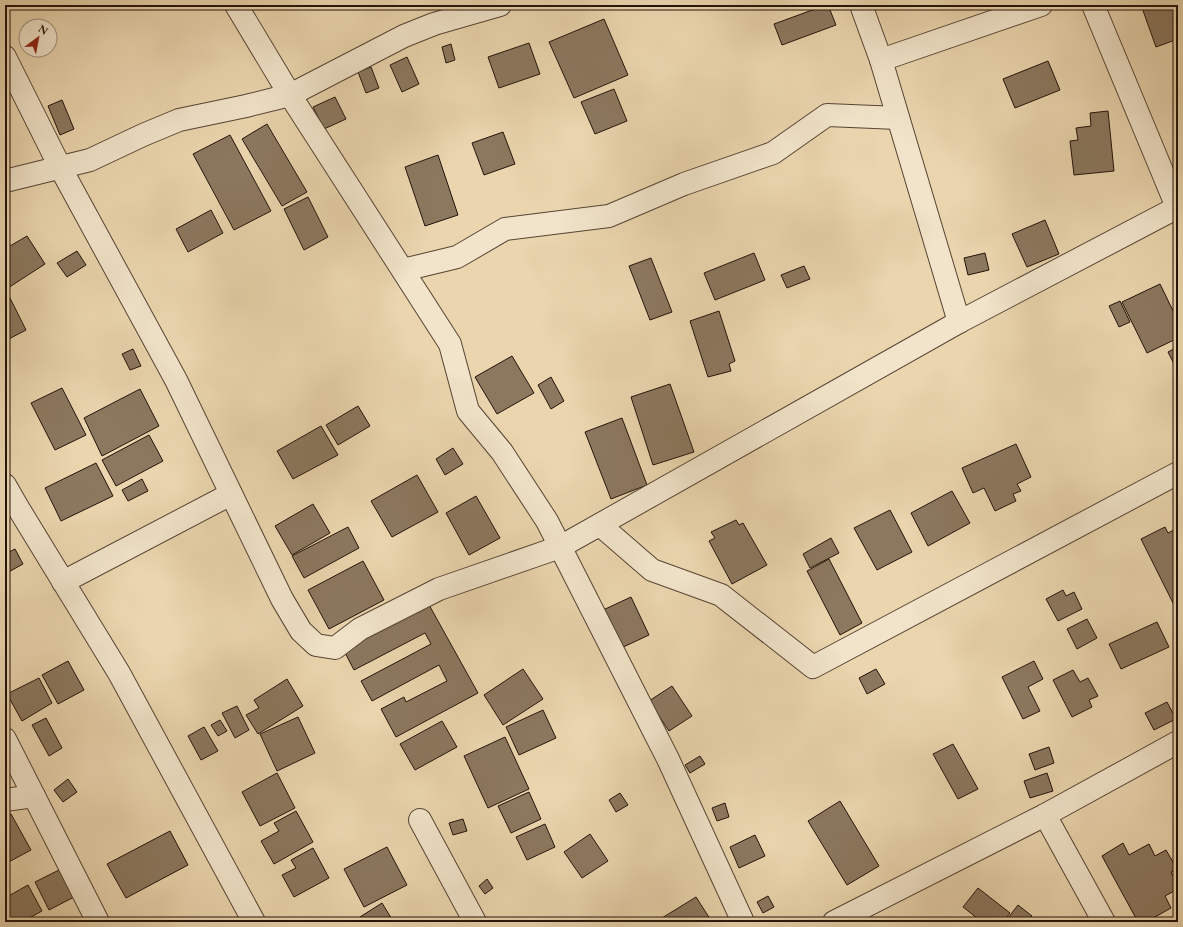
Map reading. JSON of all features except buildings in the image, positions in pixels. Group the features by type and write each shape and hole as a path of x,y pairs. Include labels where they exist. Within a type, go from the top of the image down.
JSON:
{"street":[{"path":"236,5 290,95 450,344 468,411 502,452 547,521 668,759 743,922"},
{"path":"5,181 90,160 179,120 290,95 404,36 434,24 500,5"},
{"path":"861,5 881,60 959,322"},
{"path":"881,60 1041,5"},
{"path":"5,57 60,167 176,380 282,599 301,631 316,645 335,648 360,629 439,589 560,547 959,322 1177,207 1093,5"},
{"path":"403,270 457,257 505,229 609,216 684,184 772,153 827,115 898,118"},
{"path":"600,525 652,570 721,595 812,667 1178,473"},
{"path":"5,484 119,673 254,922"},
{"path":"63,582 231,494"},
{"path":"5,739 98,922"},
{"path":"834,922 1045,815 1178,742"},
{"path":"5,800 34,796"},
{"path":"1045,815 1104,922"},
{"path":"420,820 475,922"}]}
